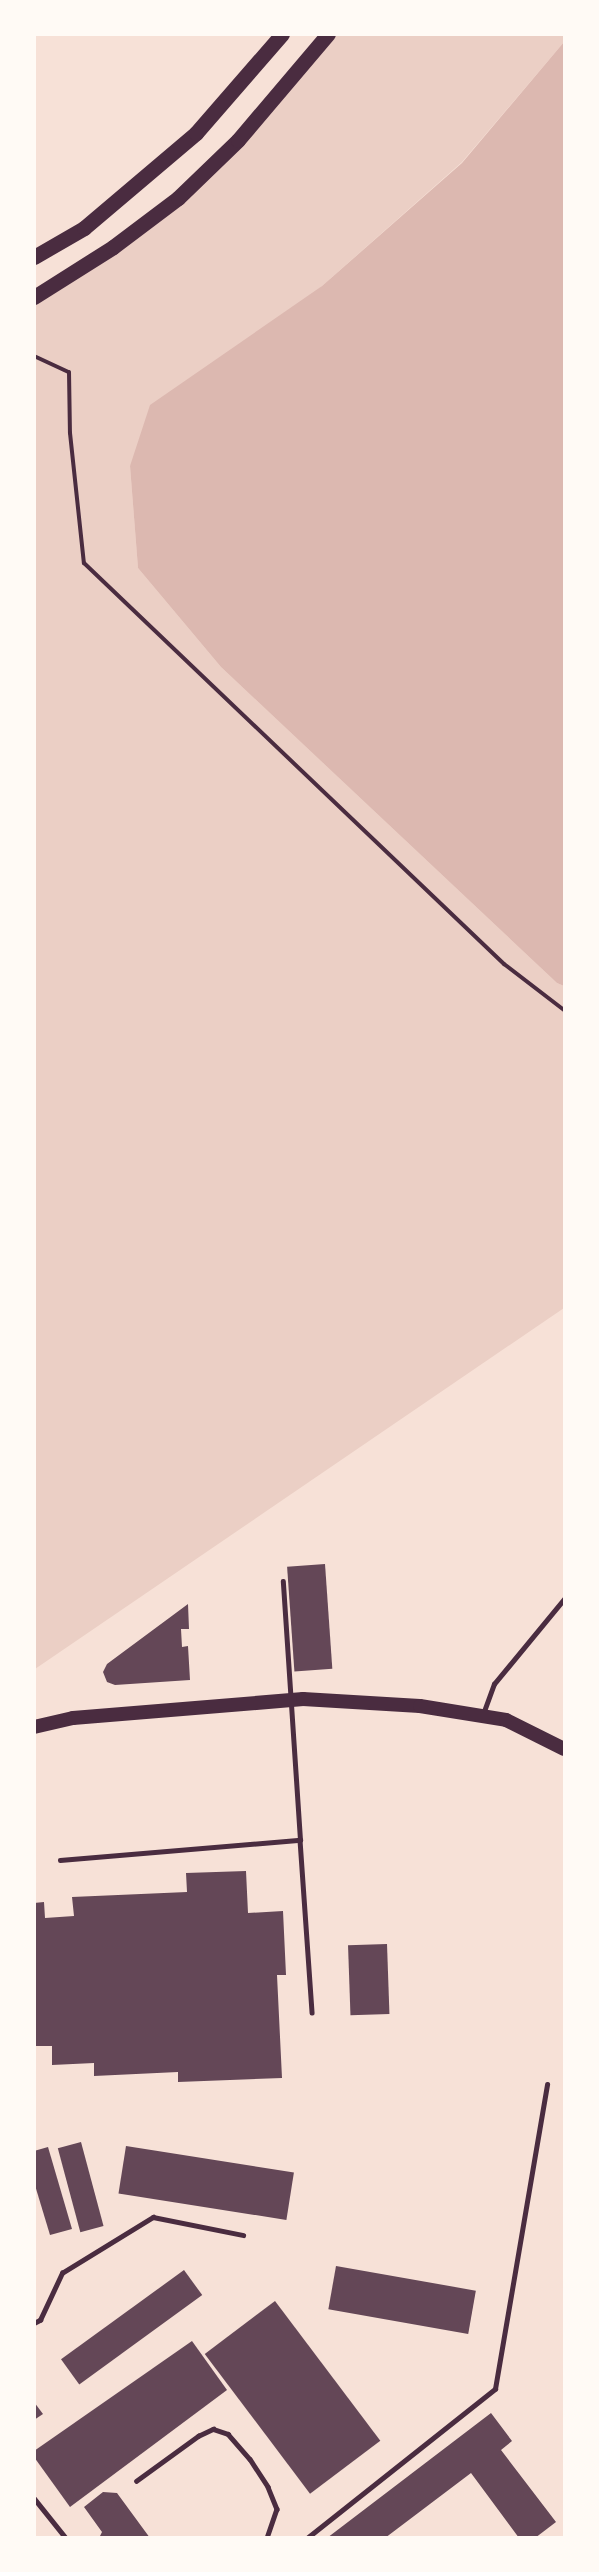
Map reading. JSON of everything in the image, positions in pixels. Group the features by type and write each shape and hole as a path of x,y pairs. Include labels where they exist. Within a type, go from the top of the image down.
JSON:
{"highway":[{"path":"34,257 84,228 196,133 282,34"},
{"path":"34,297 112,247 178,198 237,140 327,34"}],"main road":[{"path":"34,1727 72,1718 290,1700 420,1706 506,1720 564,1749"}],"lane":[{"path":"283,1582 312,2013"},
{"path":"482,1716 495,1684 564,1599"},
{"path":"60,1860 300,1840"},
{"path":"307,2538 495,2389 547,2084"},
{"path":"34,2323 40,2320 62,2273 153,2217 243,2235"},
{"path":"136,2481 198,2436 213,2429 228,2434 250,2459 273,2498 277,2509 267,2538"},
{"path":"34,2498 66,2538"}],"path":[{"path":"34,356 69,372 70,433 84,563 504,963 564,1010"}],"shaded area":[{"path":"331,35 564,35 564,42 462,162 322,286 130,466 138,568 221,667 557,983 564,986 564,1308 35,1669 35,300 197,185"},
{"path":"564,42 564,986 557,983 221,667 138,568 130,466 150,405 322,286 462,163"}],"building":[{"path":"325,1564 332,1669 294,1671 287,1567"},
{"path":"188,1604 189,1629 181,1629 182,1647 188,1646 190,1680 115,1685 107,1682 103,1672 107,1664"},
{"path":"246,1871 248,1913 283,1911 286,1975 277,1975 282,2078 178,2082 178,2072 94,2076 94,2063 52,2065 52,2046 34,2046 34,1903 44,1902 45,1918 74,1916 72,1897 187,1892 186,1873"},
{"path":"387,1944 389,2014 350,2015 348,1945"},
{"path":"81,2142 104,2226 80,2232 58,2148"},
{"path":"126,2146 294,2173 286,2220 118,2193"},
{"path":"48,2147 72,2229 50,2235 34,2182 34,2151"},
{"path":"336,2266 476,2291 468,2334 328,2309"},
{"path":"184,2270 202,2295 79,2384 61,2359"},
{"path":"275,2301 380,2441 310,2494 205,2354"},
{"path":"192,2341 227,2390 70,2507 34,2457 34,2451"},
{"path":"34,2402 43,2414 34,2420"},
{"path":"491,2413 512,2441 501,2450 556,2522 535,2538 519,2538 471,2473 385,2538 327,2538"},
{"path":"103,2492 117,2493 150,2538 99,2538 102,2532 84,2507"}]}
